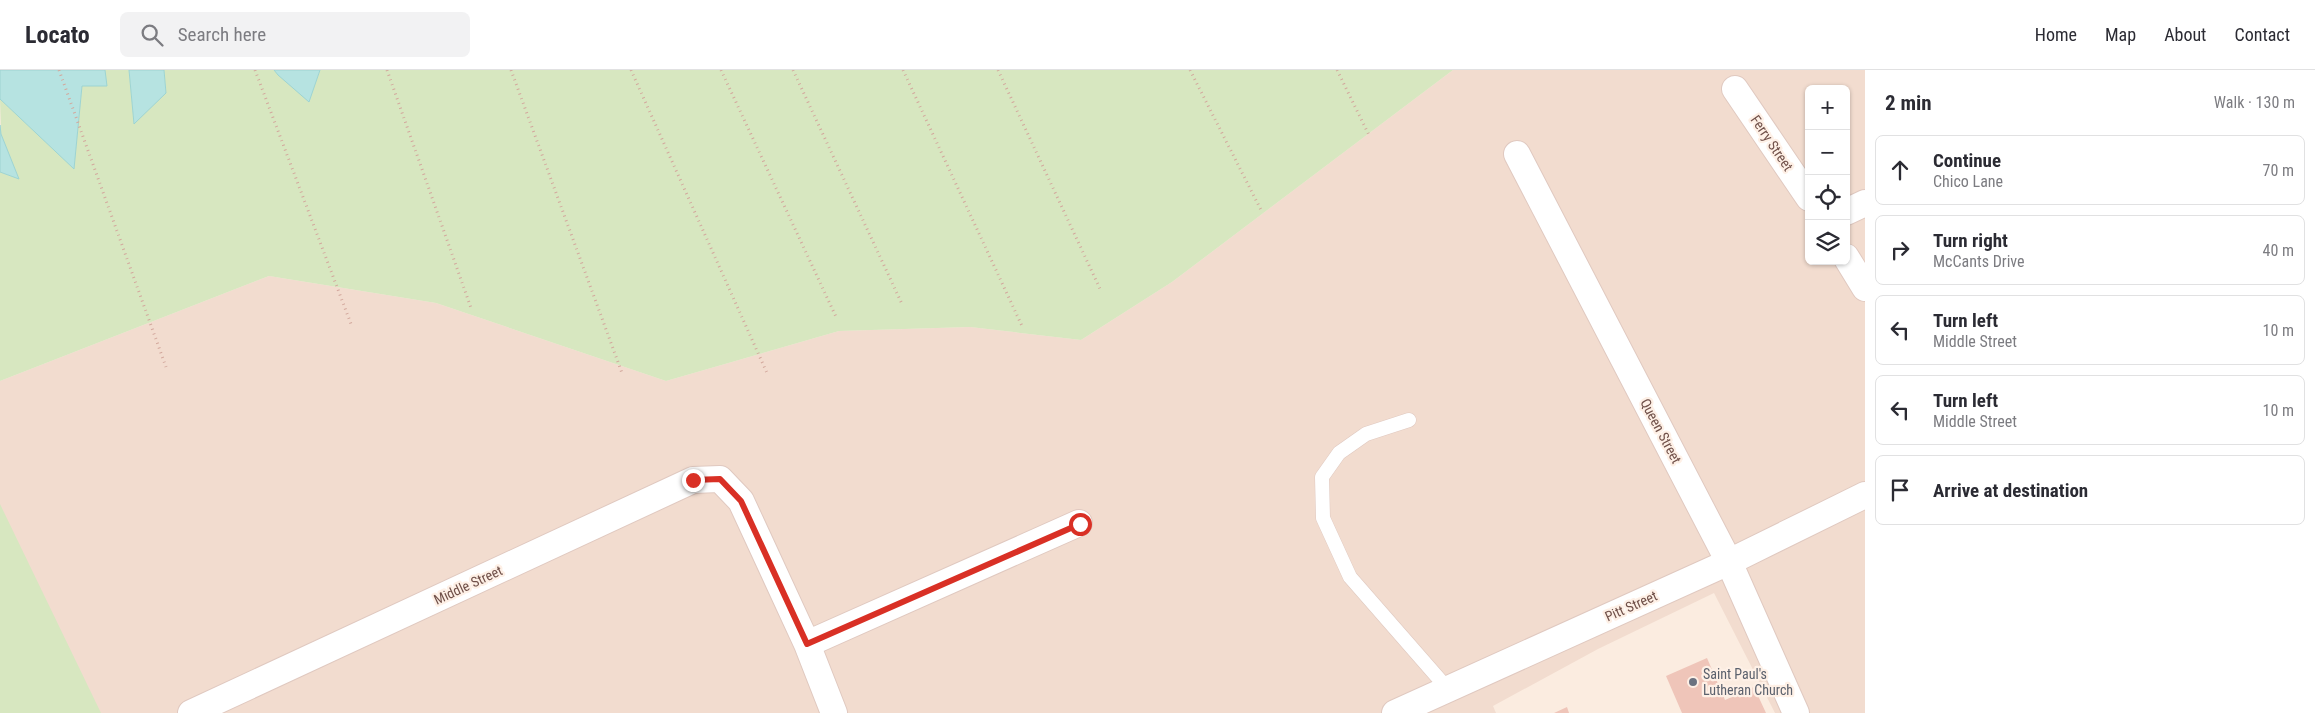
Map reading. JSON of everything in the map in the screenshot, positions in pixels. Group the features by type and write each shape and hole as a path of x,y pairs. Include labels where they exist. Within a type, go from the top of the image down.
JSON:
{"street":[{"name":"Ferry Street","path":"1735,89 1805,192"},
{"name":"Queen Street","path":"1517,154 1729,562 1796,713"},
{"path":"1850,210 1865,203"},
{"path":"1850,264 1865,288"},
{"name":"Middle Street","path":"191,713 693,480 720,479 741,501 807,644 834,713"},
{"name":"Pitt Street","path":"1395,713 1729,562 1865,495"},
{"path":"807,644 1080,524"}],"lane":[{"path":"1409,420 1366,434 1340,453 1322,477 1323,518 1350,577 1447,688"}],"path":[{"path":"59,70 166,367"},
{"path":"255,70 351,324"},
{"path":"387,70 471,308"},
{"path":"511,70 622,373"},
{"path":"632,70 767,373"},
{"path":"722,70 838,319"},
{"path":"793,70 902,304"},
{"path":"903,70 1022,326"},
{"path":"998,70 1100,291"},
{"path":"1190,70 1262,212"},
{"path":"1337,70 1369,135"}],"shaded area":[{"path":"1453,70 1865,70 1865,713 1775,713 1714,593 1598,649 1493,706 1496,713 0,713 0,381 269,276 436,303 666,381 839,331 970,327 1081,340 1172,282"}],"green space":[{"path":"105,70 129,70 134,123 166,93 164,70 274,70 309,101 320,70 1453,70 1172,282 1081,340 970,327 839,331 666,381 436,303 269,276 0,381 0,172 19,179 1,134 0,99 74,168 82,86 106,86"},
{"path":"0,504 101,713 0,713"}],"water":[{"path":"0,70 105,70 107,86 82,86 74,169 0,99"},
{"path":"129,70 164,70 166,93 134,124"},
{"path":"274,70 320,70 309,102 278,75"},
{"path":"0,125 1,134 19,179 0,172"}],"building":[{"name":"Saint Paul's Lutheran Church","path":"1707,658 1725,700 1754,687 1766,713 1682,713 1666,676"},
{"path":"1567,707 1569,713 1554,713"}],"place":[{"name":"Saint Paul's Lutheran Church","path":"1693,682"}],"route":[{"path":"693,480 720,479 741,501 807,644 1080,524"}]}
